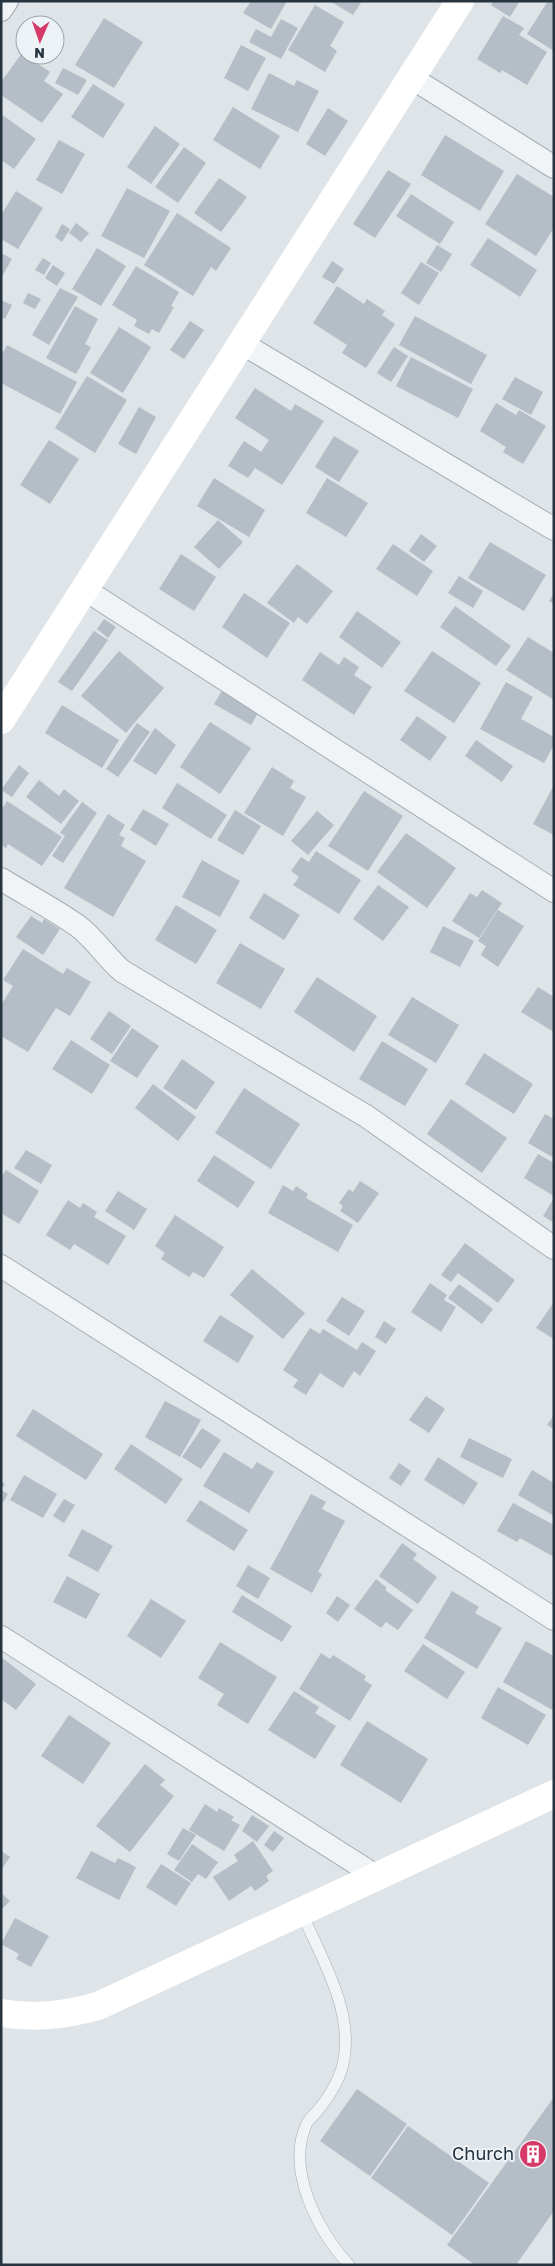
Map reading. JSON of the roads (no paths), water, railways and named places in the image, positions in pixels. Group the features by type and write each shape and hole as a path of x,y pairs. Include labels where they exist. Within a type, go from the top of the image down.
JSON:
{"street":[{"path":"1,10 7,1"},
{"path":"1,720 243,344 460,1"},
{"path":"412,78 554,167"},
{"path":"243,344 554,530"},
{"path":"84,590 554,891"},
{"path":"1,879 79,927 95,941 106,956 122,971 366,1116 554,1248"},
{"path":"1,1266 554,1619"},
{"path":"1,1637 376,1876"},
{"path":"1,2013 26,2018 63,2015 98,2006 554,1794"}],"lane":[{"path":"301,1911 338,1995 344,2025 345,2058 336,2086 308,2121 302,2136 301,2172 304,2189 322,2228 334,2247 349,2265"}],"place":[{"name":"Church","path":"533,2154"}]}
